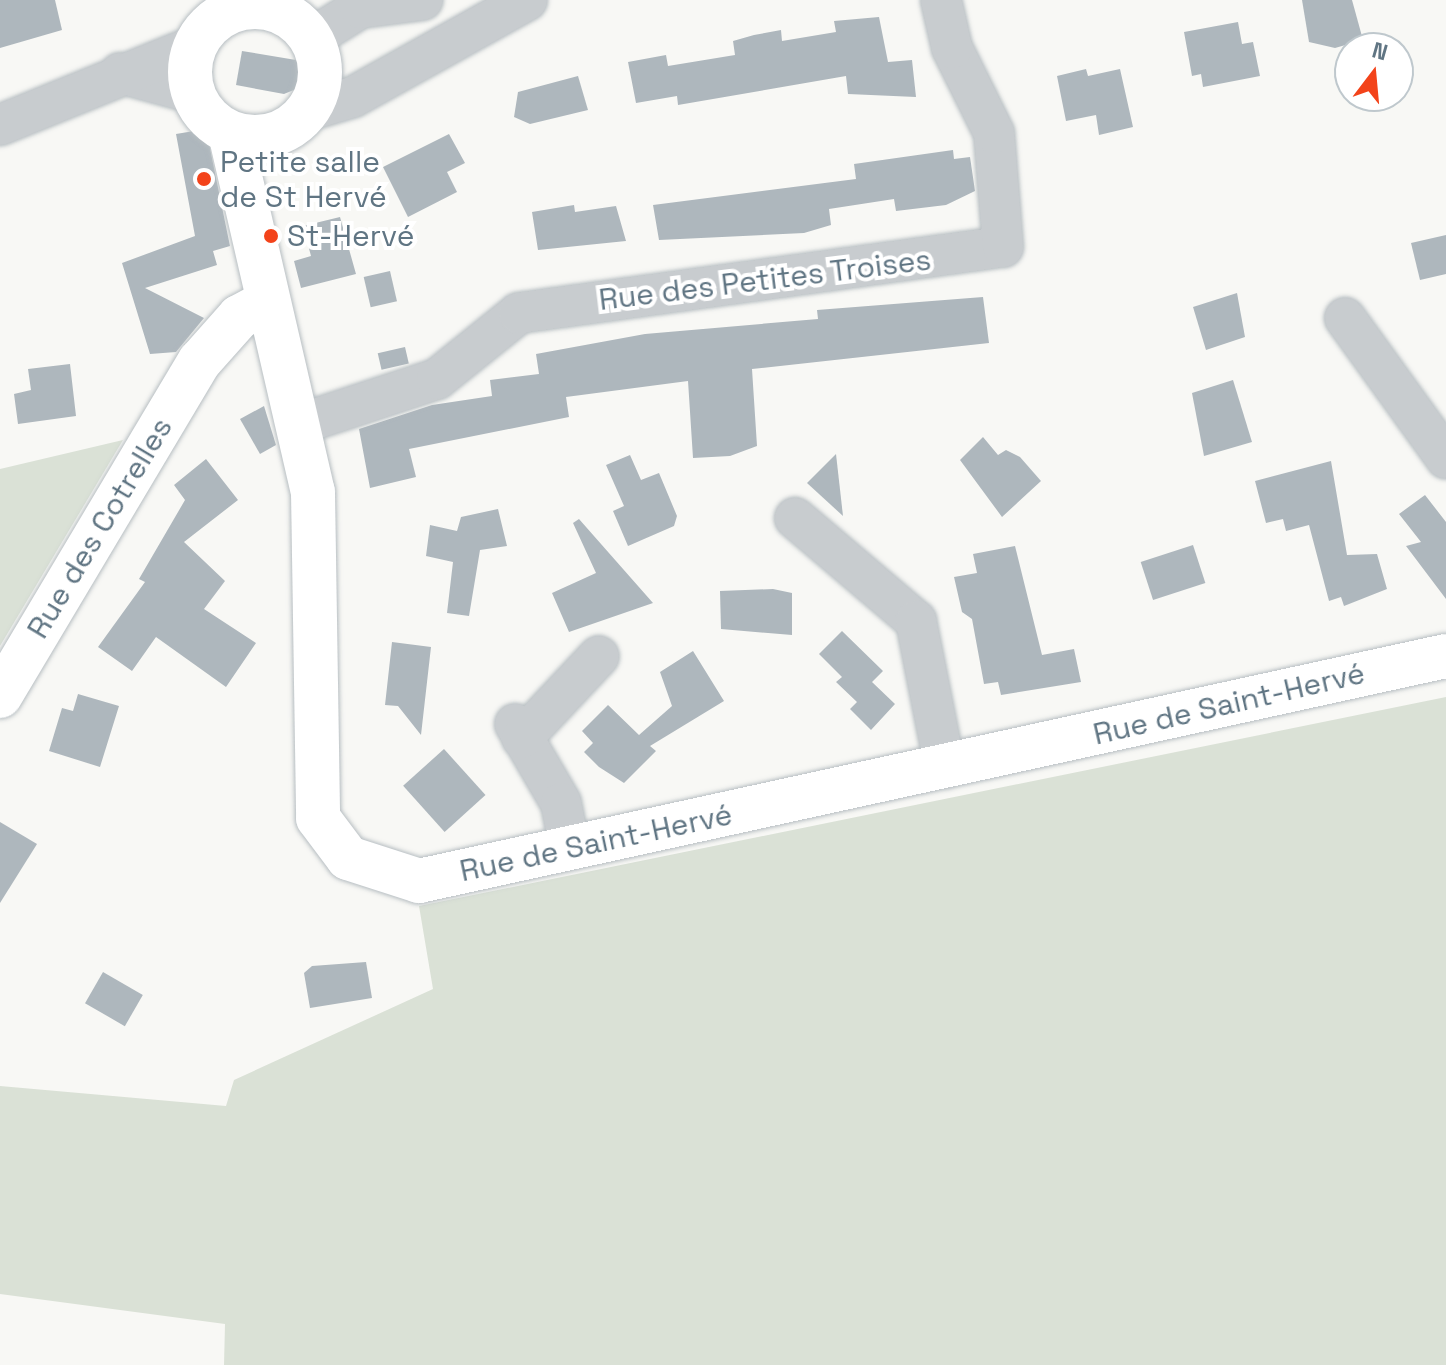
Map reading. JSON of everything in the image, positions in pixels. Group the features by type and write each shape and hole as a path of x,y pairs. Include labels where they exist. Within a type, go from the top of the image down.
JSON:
{"street":[{"path":"312,38 360,8 422,0"},
{"path":"230,133 296,121 353,97 527,0"},
{"name":"Rue des Petites Troises","path":"300,424 437,379 519,313 1003,247 994,133 952,48 941,0"},
{"path":"0,125 120,73 208,18 280,10 312,38 321,74 261,186 260,282"},
{"path":"193,93 208,18"},
{"path":"120,73 193,93 230,133 260,282"},
{"name":"Rue de Saint-Hervé","path":"260,282 300,424 313,492 318,818 348,858 419,881 1446,656"},
{"name":"Rue des Cotrelles","path":"0,696 200,361 239,317 260,282"},
{"path":"1345,318 1446,458"},
{"path":"795,518 916,621 945,768"},
{"path":"570,849 561,803 518,731 599,656"}],"shaded area":[{"path":"123,440 0,646 0,469"},
{"path":"1446,697 1446,1365 224,1365 225,1324 0,1294 0,1086 226,1106 234,1080 433,989 419,906"}],"building":[{"path":"0,0 55,0 62,30 0,48"},
{"path":"1302,0 1352,0 1361,32 1334,32 1334,48 1309,42"},
{"path":"879,17 888,62 912,60 916,97 848,94 846,76 678,105 677,96 636,103 628,62 666,55 668,66 735,55 733,41 754,35 781,30 782,41 836,32 834,21"},
{"path":"1238,22 1242,44 1253,42 1260,76 1203,87 1201,74 1192,76 1184,32"},
{"path":"242,51 296,60 304,73 301,87 284,94 236,85"},
{"path":"1086,69 1088,76 1120,69 1133,127 1099,135 1096,115 1066,121 1057,76"},
{"path":"578,76 588,110 530,124 514,117 518,92"},
{"path":"206,129 230,246 213,251 217,265 145,288 204,318 176,352 150,354 122,263 195,236 176,134"},
{"path":"449,134 465,163 447,172 457,192 408,217 383,167"},
{"path":"953,150 954,159 970,157 975,191 946,205 896,211 894,199 829,209 831,225 804,233 659,240 653,205 856,179 854,164"},
{"path":"574,205 575,212 616,206 626,241 538,250 532,212"},
{"path":"340,217 356,274 301,288 294,261 311,256 303,226"},
{"path":"1446,235 1446,274 1420,280 1411,243"},
{"path":"390,271 397,301 371,307 364,277"},
{"path":"1237,293 1245,337 1206,350 1193,307"},
{"path":"983,297 989,343 752,369 757,446 730,456 693,458 688,381 566,397 569,417 409,449 416,477 370,488 359,429 432,405 492,396 490,380 539,374 536,354 645,334 818,319 817,310"},
{"path":"405,347 409,364 382,370 378,353"},
{"path":"70,364 76,416 18,424 14,394 31,390 28,369"},
{"path":"1233,380 1252,442 1204,456 1192,393"},
{"path":"264,406 276,445 260,454 240,419"},
{"path":"983,437 998,455 1006,450 1020,457 1041,481 1002,517 960,460"},
{"path":"836,454 843,516 807,483"},
{"path":"630,455 641,480 659,473 677,516 674,526 628,546 613,511 624,506 606,465"},
{"path":"206,459 238,500 184,542 225,581 204,609 256,643 226,687 156,637 132,671 98,647 145,582 139,579 185,500 174,485"},
{"path":"1331,461 1347,555 1377,554 1387,589 1344,606 1341,597 1329,601 1309,525 1286,531 1283,519 1266,523 1255,481"},
{"path":"1425,495 1446,522 1446,599 1406,546 1421,542 1399,514"},
{"path":"498,509 507,546 480,550 469,616 447,613 453,562 426,556 430,525 457,531 461,517"},
{"path":"579,519 653,603 569,632 552,593 596,573 573,523"},
{"path":"1193,545 1205,583 1153,600 1141,562"},
{"path":"1015,546 1042,655 1074,649 1081,682 1001,695 998,682 984,684 972,619 962,612 954,577 977,573 973,554"},
{"path":"773,589 792,593 792,635 721,629 720,591"},
{"path":"842,631 883,671 872,682 895,704 871,730 850,709 857,702 836,682 842,677 819,654"},
{"path":"392,642 431,647 421,735 398,706 385,705"},
{"path":"693,651 724,701 650,746 656,751 624,783 599,767 584,752 593,743 582,731 608,705 639,735 672,706 660,672"},
{"path":"78,694 119,706 100,767 49,751 62,708 73,711"},
{"path":"444,749 485,795 445,832 403,786"},
{"path":"0,822 37,844 0,903"},
{"path":"366,962 372,998 310,1008 304,973 312,966"},
{"path":"103,972 143,995 125,1026 85,1003"}],"place":[{"name":"Petite salle de St Hervé","path":"204,179"},
{"name":"St-Hervé","path":"271,236"}]}
